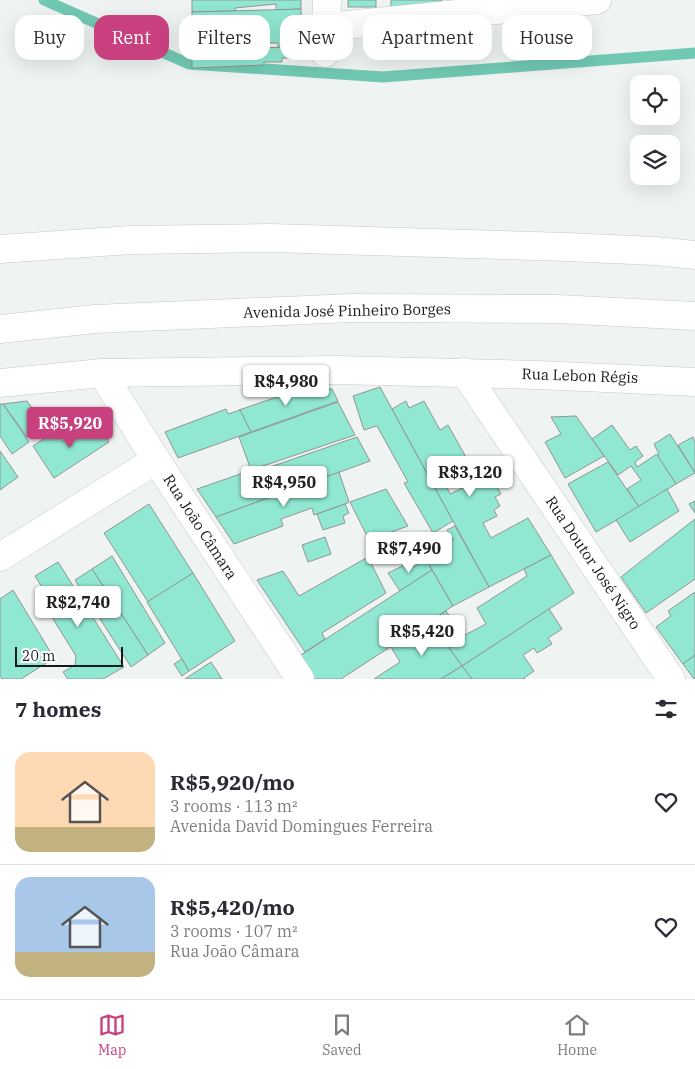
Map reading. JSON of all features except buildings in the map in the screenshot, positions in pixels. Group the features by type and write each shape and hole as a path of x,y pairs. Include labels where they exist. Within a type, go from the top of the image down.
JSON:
{"street":[{"path":"327,0 326,40 597,0"},
{"path":"0,248 131,240 270,238 567,247 695,255"},
{"name":"Avenida José Pinheiro Borges","path":"0,329 95,319 352,308 558,309 695,316"},
{"name":"Rua Lebon Régis","path":"0,383 102,373 337,370 464,372 695,382"},
{"name":"Rua Doutor José Nigro","path":"464,372 671,679"},
{"name":"Rua João Câmara","path":"102,373 156,460 300,679"},
{"path":"0,557 156,460"}],"waterway":[{"path":"44,0 189,64 383,77 695,53"}]}
